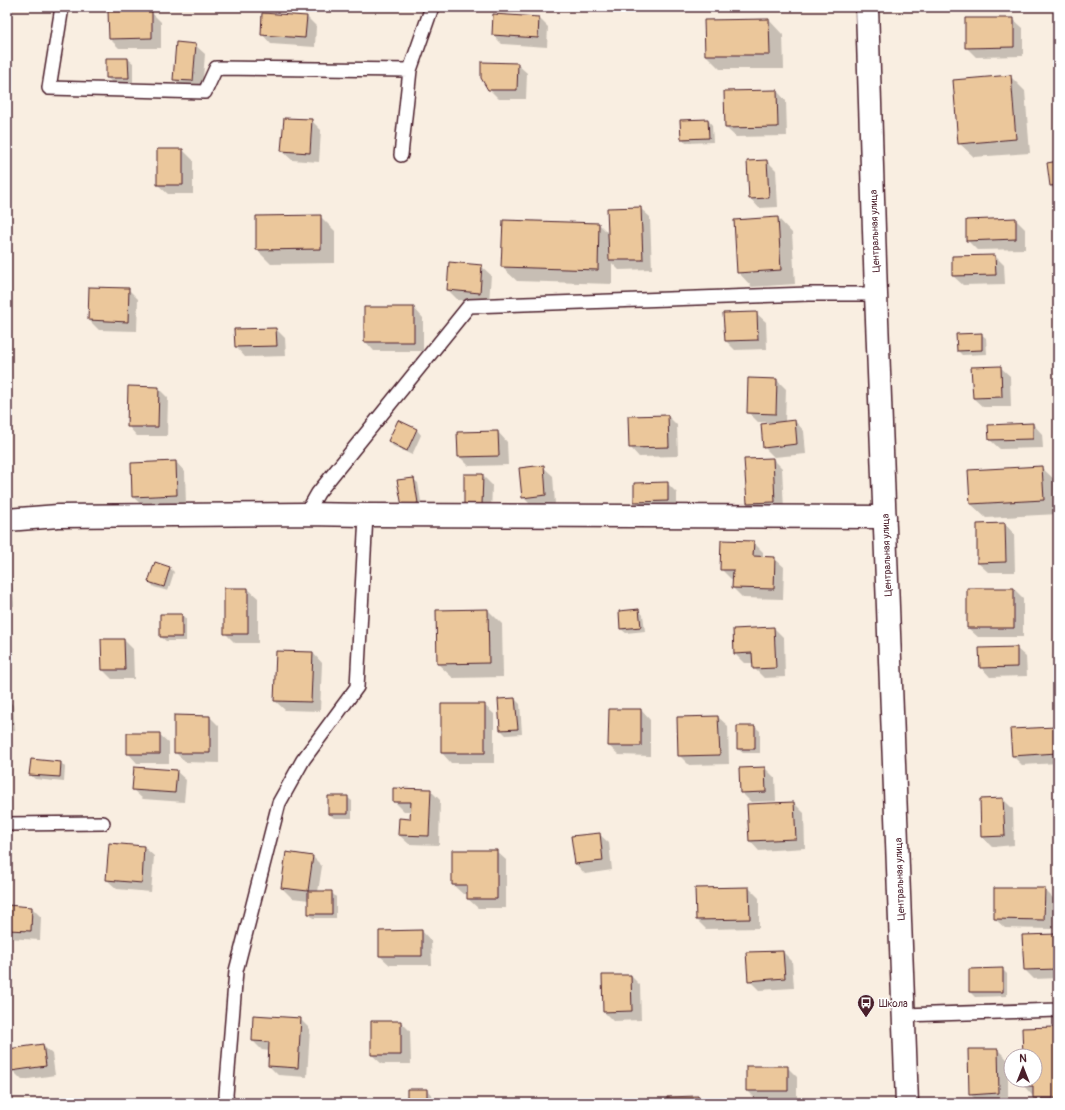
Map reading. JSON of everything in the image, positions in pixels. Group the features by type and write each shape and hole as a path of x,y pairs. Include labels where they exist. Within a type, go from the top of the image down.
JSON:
{"main road":[{"name":"Центральная улица","path":"867,7 876,294 907,1103"},
{"path":"7,520 58,516 306,514 366,516 885,517"}],"lane":[{"path":"62,7 49,88 205,92 216,68 410,70"},
{"path":"401,155 410,70 432,7"},
{"path":"306,514 318,493 469,306 802,294 876,294"},
{"path":"227,1103 226,1095 236,971 279,803 303,760 357,687 366,516"},
{"path":"7,824 103,823"},
{"path":"904,1015 1058,1010"}],"building":[{"path":"108,11 152,11 152,38 109,39"},
{"path":"262,13 307,16 305,38 261,35"},
{"path":"493,14 539,17 538,38 492,35"},
{"path":"965,18 1014,18 1014,47 965,48"},
{"path":"769,19 770,55 705,55 704,20"},
{"path":"176,42 196,44 193,81 173,80"},
{"path":"106,58 128,58 129,78 106,78"},
{"path":"481,62 518,63 517,90 488,90 481,78"},
{"path":"1011,75 1016,139 958,144 953,80"},
{"path":"777,90 778,127 725,128 724,91"},
{"path":"1056,107 1058,107 1058,134"},
{"path":"284,118 312,119 310,153 281,151"},
{"path":"708,119 709,138 681,139 680,120"},
{"path":"157,149 183,149 183,185 157,185"},
{"path":"767,160 769,198 749,199 747,161"},
{"path":"1058,161 1058,185 1050,186 1047,163"},
{"path":"641,207 643,260 609,260 607,208"},
{"path":"321,215 321,249 256,250 256,216"},
{"path":"778,217 781,270 737,273 734,220"},
{"path":"1016,218 1016,239 966,241 966,220"},
{"path":"503,220 599,223 598,270 501,267"},
{"path":"995,255 996,275 952,276 952,256"},
{"path":"449,262 482,265 480,293 447,290"},
{"path":"89,287 129,288 128,322 88,320"},
{"path":"364,307 414,307 414,342 364,342"},
{"path":"757,312 758,340 725,341 723,313"},
{"path":"276,328 277,346 235,347 234,329"},
{"path":"982,333 982,350 957,351 956,334"},
{"path":"1001,366 1002,397 973,398 971,367"},
{"path":"748,378 777,379 776,414 747,413"},
{"path":"128,386 159,387 158,427 127,427"},
{"path":"668,415 669,447 629,448 628,416"},
{"path":"398,420 417,429 407,451 388,441"},
{"path":"795,420 797,444 763,448 761,424"},
{"path":"1033,423 1033,439 989,440 988,425"},
{"path":"498,431 499,456 458,457 457,432"},
{"path":"773,458 775,502 747,503 744,459"},
{"path":"176,461 177,495 132,497 131,463"},
{"path":"544,465 546,495 522,498 519,468"},
{"path":"1042,466 1044,500 970,504 968,470"},
{"path":"464,474 483,474 482,505 464,504"},
{"path":"414,478 418,503 402,506 397,480"},
{"path":"668,482 668,501 634,502 634,483"},
{"path":"1005,523 1006,562 977,563 977,524"},
{"path":"721,540 754,541 753,556 775,557 774,589 732,588 733,570 720,570"},
{"path":"155,562 170,567 164,587 148,582"},
{"path":"224,588 248,588 248,634 224,634"},
{"path":"967,588 1014,588 1014,628 967,628"},
{"path":"488,609 489,663 437,664 436,610"},
{"path":"639,609 641,627 620,629 619,611"},
{"path":"160,614 182,614 182,637 160,637"},
{"path":"774,627 776,668 753,669 752,653 734,654 733,629"},
{"path":"101,639 124,639 125,670 102,670"},
{"path":"1017,647 1017,667 980,668 979,648"},
{"path":"276,651 313,652 311,702 274,701"},
{"path":"515,698 518,729 500,730 498,699"},
{"path":"441,704 485,704 485,753 441,753"},
{"path":"609,709 641,709 641,746 608,746"},
{"path":"174,715 210,716 210,753 174,753"},
{"path":"718,716 720,755 678,756 677,717"},
{"path":"737,726 755,726 755,749 737,749"},
{"path":"1056,727 1057,753 1012,756 1010,729"},
{"path":"127,733 160,733 160,754 127,754"},
{"path":"31,759 61,762 60,777 29,775"},
{"path":"134,767 177,770 175,793 132,790"},
{"path":"765,767 766,792 740,793 739,768"},
{"path":"393,788 431,789 429,836 398,835 399,818 410,819 411,802 393,802"},
{"path":"328,796 348,796 348,814 328,814"},
{"path":"1003,798 1005,836 981,837 980,799"},
{"path":"794,802 796,839 749,841 747,804"},
{"path":"600,833 603,861 575,864 571,836"},
{"path":"109,843 144,846 142,883 106,880"},
{"path":"452,850 497,850 497,899 467,899 467,885 452,885"},
{"path":"286,852 313,856 308,891 281,888"},
{"path":"749,887 750,919 696,920 695,888"},
{"path":"994,888 1045,888 1044,920 994,919"},
{"path":"308,891 332,891 332,914 308,914"},
{"path":"7,905 32,907 31,931 7,930"},
{"path":"422,930 422,956 379,956 379,931"},
{"path":"1058,934 1058,969 1024,970 1022,935"},
{"path":"783,951 785,978 748,981 746,952"},
{"path":"1003,968 1003,992 969,992 969,969"},
{"path":"602,975 631,975 632,1011 603,1012"},
{"path":"253,1015 301,1018 298,1068 268,1066 269,1042 252,1041"},
{"path":"371,1021 401,1021 401,1055 371,1055"},
{"path":"1055,1027 1057,1098 1033,1098 1033,1088 1043,1088 1043,1048 1023,1048 1022,1028"},
{"path":"43,1044 46,1066 11,1071 8,1049"},
{"path":"968,1049 998,1049 999,1093 969,1095"},
{"path":"746,1066 788,1066 788,1091 746,1091"},
{"path":"407,1089 427,1089 427,1103 407,1103"},
{"path":"698,1096 699,1103 667,1103 667,1097"}],"place":[{"name":"Школа","path":"866,1018"}]}
